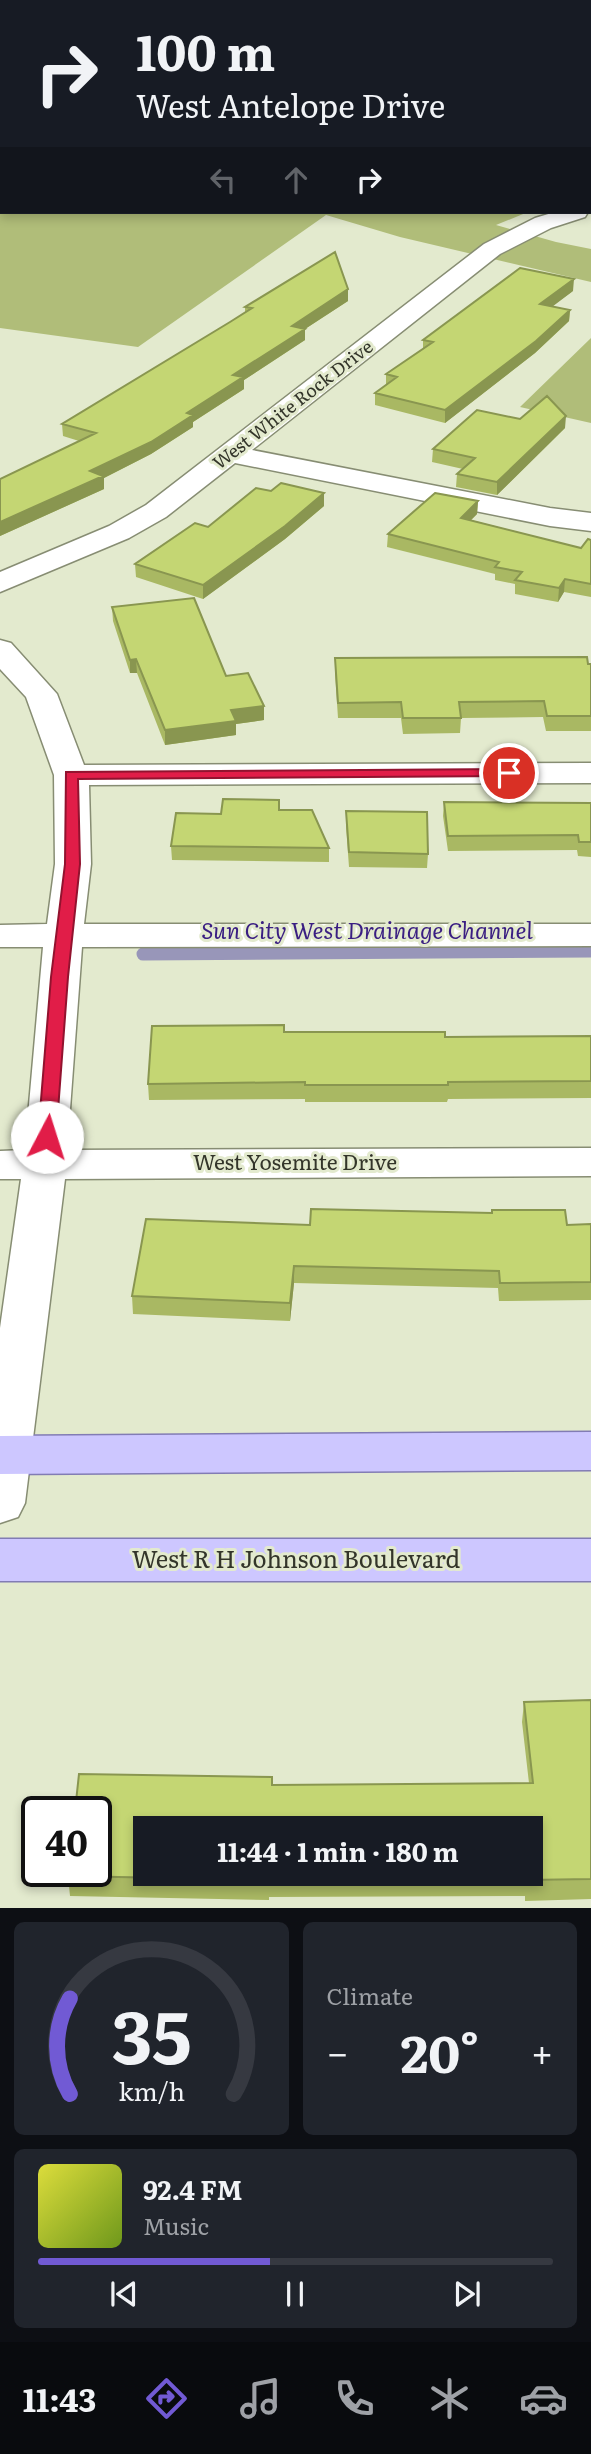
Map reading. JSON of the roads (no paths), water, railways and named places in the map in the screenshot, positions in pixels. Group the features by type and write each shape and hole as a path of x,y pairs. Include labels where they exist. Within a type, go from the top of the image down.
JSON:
{"main road":[{"path":"2,1455 591,1451"},
{"name":"West R H Johnson Boulevard","path":"0,1560 591,1560"}],"street":[{"name":"West White Rock Drive","path":"0,583 119,532 156,511 492,249 543,223 571,214"},
{"path":"232,454 550,517 591,522"},
{"path":"0,650 41,694 71,775 73,864 45,1164 2,1455 0,1503"},
{"path":"71,775 591,773"},
{"path":"0,936 63,952 591,935"},
{"name":"West Yosemite Drive","path":"0,1164 591,1162"}],"waterway":[{"name":"Sun City West Drainage Channel","path":"143,954 591,951"}]}
